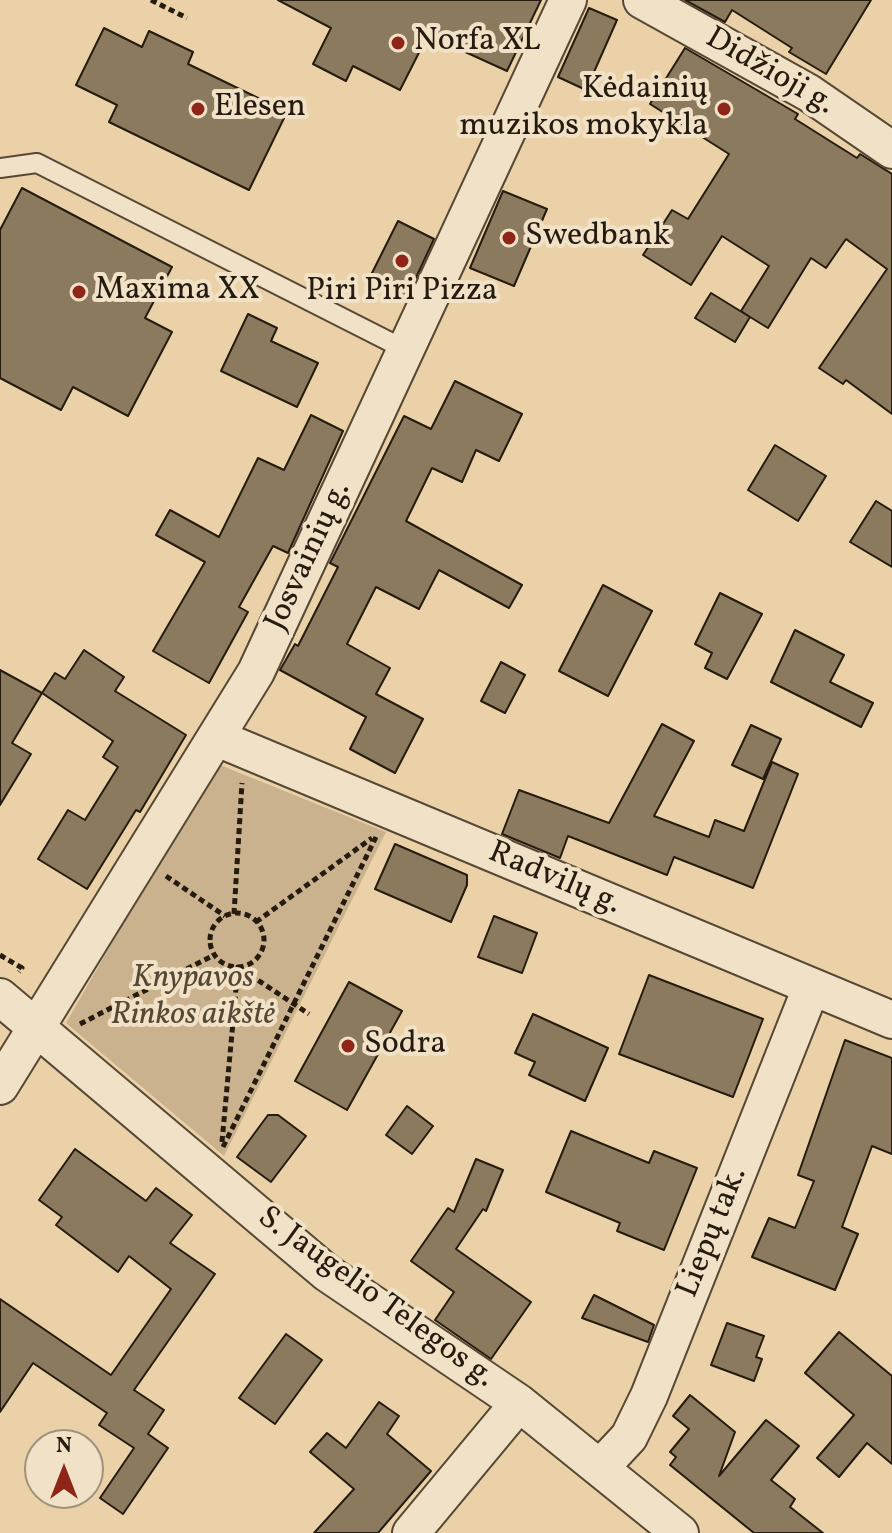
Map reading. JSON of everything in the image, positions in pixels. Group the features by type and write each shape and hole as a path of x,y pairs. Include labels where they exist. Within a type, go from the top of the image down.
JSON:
{"street":[{"name":"Josvainių g.","path":"0,1086 44,1035 142,860 230,744 256,672 568,0"},
{"name":"Didžioji g.","path":"642,0 809,93 892,150"},
{"name":"Radvilų g.","path":"230,744 892,1020"},
{"name":"Liepų tak.","path":"600,1468 629,1437 649,1396 811,988"},
{"name":"S. Jaugelio Telegos g.","path":"0,997 327,1273 519,1403 680,1533"},
{"path":"411,1533 519,1403"}],"lane":[{"path":"0,168 37,163 406,350"}],"path":[{"path":"151,0 187,18"},
{"path":"230,744 234,914"},
{"path":"238,967 221,1152 377,835 256,922"},
{"path":"142,860 225,916"},
{"path":"238,967 260,954 264,937 256,922 234,914 218,921 210,937 214,955 221,962 238,967 309,1014"},
{"path":"0,955 22,968"},
{"path":"44,1035 214,955"}],"green space":[{"name":"Knypavos Rinkos aikštė","path":"215,763 386,832 224,1156 66,1023"}],"building":[{"path":"278,0 541,0 507,71 428,35 400,90 353,66 346,81 313,64 331,28"},
{"path":"685,0 871,0 826,74 789,52 792,48 732,10 725,22"},
{"path":"589,8 617,20 586,90 558,77"},
{"name":"Elesen","path":"104,28 142,47 149,31 193,52 188,64 287,112 249,190 109,122 117,105 76,85"},
{"path":"685,48 798,114 795,119 857,158 860,154 892,174 892,414 846,380 843,384 819,368 887,269 846,239 826,268 811,258 768,328 741,311 769,266 722,236 691,285 643,255 672,210 688,219 729,154 650,104"},
{"name":"Maxima XX","path":"22,188 172,267 145,318 172,332 128,416 73,387 61,410 0,378 0,230"},
{"name":"Swedbank","path":"503,191 547,209 514,286 470,268"},
{"name":"Piri Piri Pizza","path":"398,221 434,239 406,299 368,281"},
{"path":"711,293 750,317 735,342 695,318"},
{"path":"248,314 277,328 271,341 318,363 297,407 221,371"},
{"path":"455,381 522,414 499,461 476,450 462,482 432,468 406,521 522,585 509,608 439,570 419,609 376,587 347,644 390,668 376,694 423,719 395,773 350,749 366,717 280,670 295,644 298,646 338,567 330,563 404,416 431,429"},
{"path":"311,415 343,431 288,553 273,546 239,607 248,612 209,683 153,651 205,562 156,535 170,510 219,537 258,458 284,470"},
{"path":"775,445 826,476 798,521 748,490"},
{"path":"876,501 892,511 892,567 850,542"},
{"path":"603,585 652,611 608,696 559,671"},
{"path":"720,593 762,614 727,679 705,668 712,653 695,644"},
{"path":"795,630 844,655 830,682 873,703 861,727 771,682"},
{"path":"84,650 124,677 115,691 186,735 140,812 136,810 87,889 38,859 68,810 85,820 118,767 103,757 113,741 42,693 55,673 65,679"},
{"path":"501,662 525,675 505,713 481,701"},
{"path":"0,670 42,693 12,743 31,754 0,805"},
{"path":"662,724 694,741 654,816 709,837 715,820 744,831 772,762 798,774 753,888 674,857 667,875 568,836 560,858 502,834 519,790 609,823"},
{"path":"751,725 781,739 763,779 732,765"},
{"path":"395,844 467,875 467,885 451,922 375,889"},
{"path":"494,916 537,933 522,973 478,957"},
{"path":"649,975 763,1019 733,1097 619,1054"},
{"name":"Sodra","path":"349,982 402,1011 347,1110 295,1081"},
{"path":"533,1014 608,1048 585,1101 529,1075 535,1062 515,1053"},
{"path":"845,1040 892,1058 892,1154 872,1146 842,1227 858,1234 835,1290 752,1257 769,1218 795,1228 814,1181 798,1175"},
{"path":"407,1106 433,1126 412,1154 386,1135"},
{"path":"268,1115 278,1115 306,1136 271,1182 237,1157"},
{"path":"571,1131 649,1163 654,1151 697,1168 664,1250 617,1231 620,1223 546,1192"},
{"path":"75,1149 146,1201 156,1188 192,1215 170,1243 215,1274 134,1390 164,1410 148,1434 168,1448 123,1514 104,1501 104,1492 134,1448 99,1425 107,1413 33,1363 0,1412 0,1299 111,1375 171,1289 129,1256 118,1272 56,1225 62,1217 39,1200"},
{"path":"476,1159 503,1170 486,1211 483,1209 456,1249 531,1302 491,1359 435,1320 454,1292 411,1261 448,1208 454,1212"},
{"path":"594,1295 654,1325 648,1342 582,1318"},
{"path":"727,1323 764,1336 756,1357 762,1359 754,1381 711,1365"},
{"path":"839,1332 892,1376 892,1464 867,1443 839,1477 817,1458 854,1415 805,1373"},
{"path":"286,1334 322,1360 275,1424 239,1398"},
{"path":"690,1395 735,1432 719,1476 766,1420 799,1446 771,1480 795,1499 790,1507 823,1533 754,1533 670,1465 676,1457 670,1452 689,1429 673,1416"},
{"path":"379,1402 399,1416 387,1434 431,1471 378,1533 314,1533 354,1489 310,1452 327,1433 346,1448"}],"place":[{"name":"Norfa XL","path":"398,43"},
{"name":"Elesen","path":"198,109"},
{"name":"Kėdainių muzikos mokykla","path":"724,109"},
{"name":"Swedbank","path":"509,238"},
{"name":"Piri Piri Pizza","path":"402,261"},
{"name":"Maxima XX","path":"79,292"},
{"name":"Sodra","path":"348,1046"}]}
